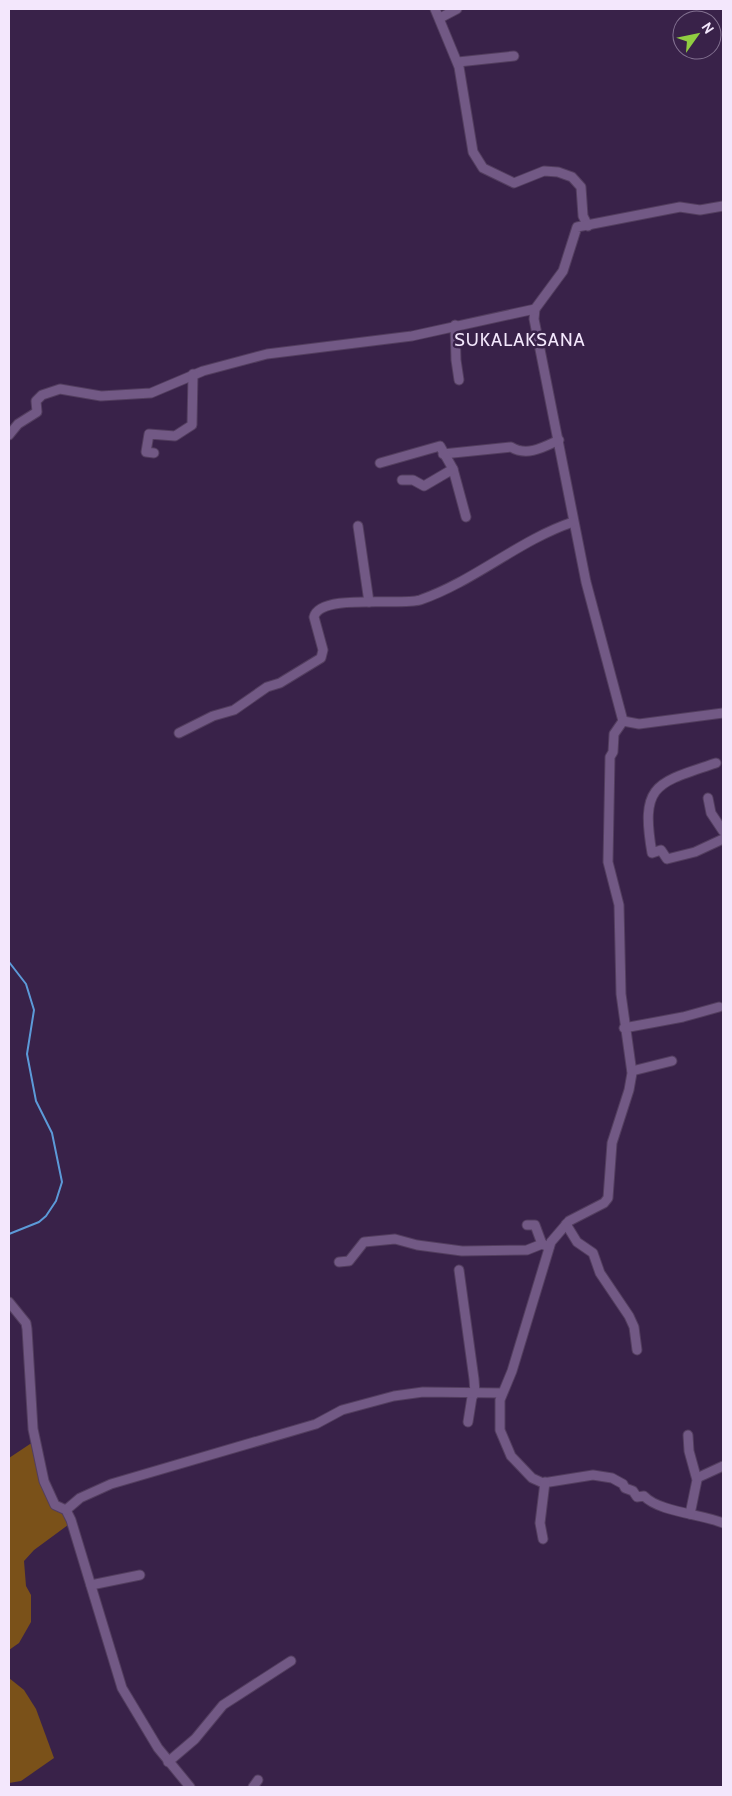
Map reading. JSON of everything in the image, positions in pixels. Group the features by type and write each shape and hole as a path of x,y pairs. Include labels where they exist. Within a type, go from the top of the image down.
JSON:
{"street":[{"path":"435,9 458,62 473,152 483,168 514,183 544,171 558,172 572,177 581,187 583,216 588,226"},
{"path":"440,18 457,9"},
{"path":"458,62 514,56"},
{"path":"723,206 700,210 680,208 577,227 564,271 535,309 534,319 559,440 573,522 594,616 606,652 623,721 614,734 613,752 610,757 608,862 619,905 618,941 624,1028 632,1071 629,1090 612,1143 608,1198 604,1203 566,1224 546,1246 512,1371 500,1400 498,1422 514,1461 532,1478 545,1482 585,1475 606,1476 623,1484 625,1488 633,1491 637,1496 644,1496 647,1500 664,1507 723,1524"},
{"path":"9,435 18,424 36,412 36,401 42,395 60,388 102,396 142,395 165,389 193,374 267,354 412,336 535,309"},
{"path":"455,326 456,361 459,380"},
{"path":"154,453 145,451 150,434 176,436 192,425 193,374"},
{"path":"444,454 511,447 519,451 533,451 559,440"},
{"path":"380,463 438,445 441,446 453,469 466,517"},
{"path":"402,480 414,480 424,486 439,480 453,469"},
{"path":"179,733 213,716 236,709 267,686 280,682 320,658 323,650 314,617 316,612 335,603 419,600 491,566 540,535 573,522"},
{"path":"358,526 369,602"},
{"path":"623,721 639,724 723,714"},
{"path":"716,763 665,782 652,794 646,822 652,854 661,850 667,859 695,852 723,839"},
{"path":"708,798 711,814 723,831"},
{"path":"624,1028 683,1017 719,1007"},
{"path":"632,1071 672,1061"},
{"path":"566,1224 577,1242 593,1253 600,1273 630,1316 634,1327 637,1350"},
{"path":"527,1225 535,1225 546,1246"},
{"path":"339,1262 350,1260 364,1242 395,1239 417,1246 462,1251 526,1250 546,1246"},
{"path":"459,1270 475,1393 472,1397 468,1422"},
{"path":"9,1302 26,1323 33,1430 44,1481 55,1505 66,1510 71,1520 122,1688 142,1724 168,1762 190,1787"},
{"path":"66,1510 80,1498 111,1484 316,1424 342,1410 394,1396 423,1392 502,1393"},
{"path":"688,1435 696,1476 690,1514"},
{"path":"696,1476 723,1466"},
{"path":"543,1539 540,1523 545,1482"},
{"path":"91,1586 140,1575"},
{"path":"168,1762 195,1739 223,1705 290,1662"}],"shaded area":[{"path":"30,1444 38,1445 44,1459 48,1482 68,1525 34,1550 24,1561 26,1586 31,1595 31,1622 19,1643 9,1650 9,1458"},
{"path":"9,1678 24,1690 36,1709 54,1758 21,1781 9,1783"}],"waterway":[{"path":"9,962 26,984 34,1010 27,1054 36,1101 52,1133 62,1182 56,1201 46,1216 39,1222 9,1234"}],"district":[{"name":"SUKALAKSANA","path":"520,340"}]}
